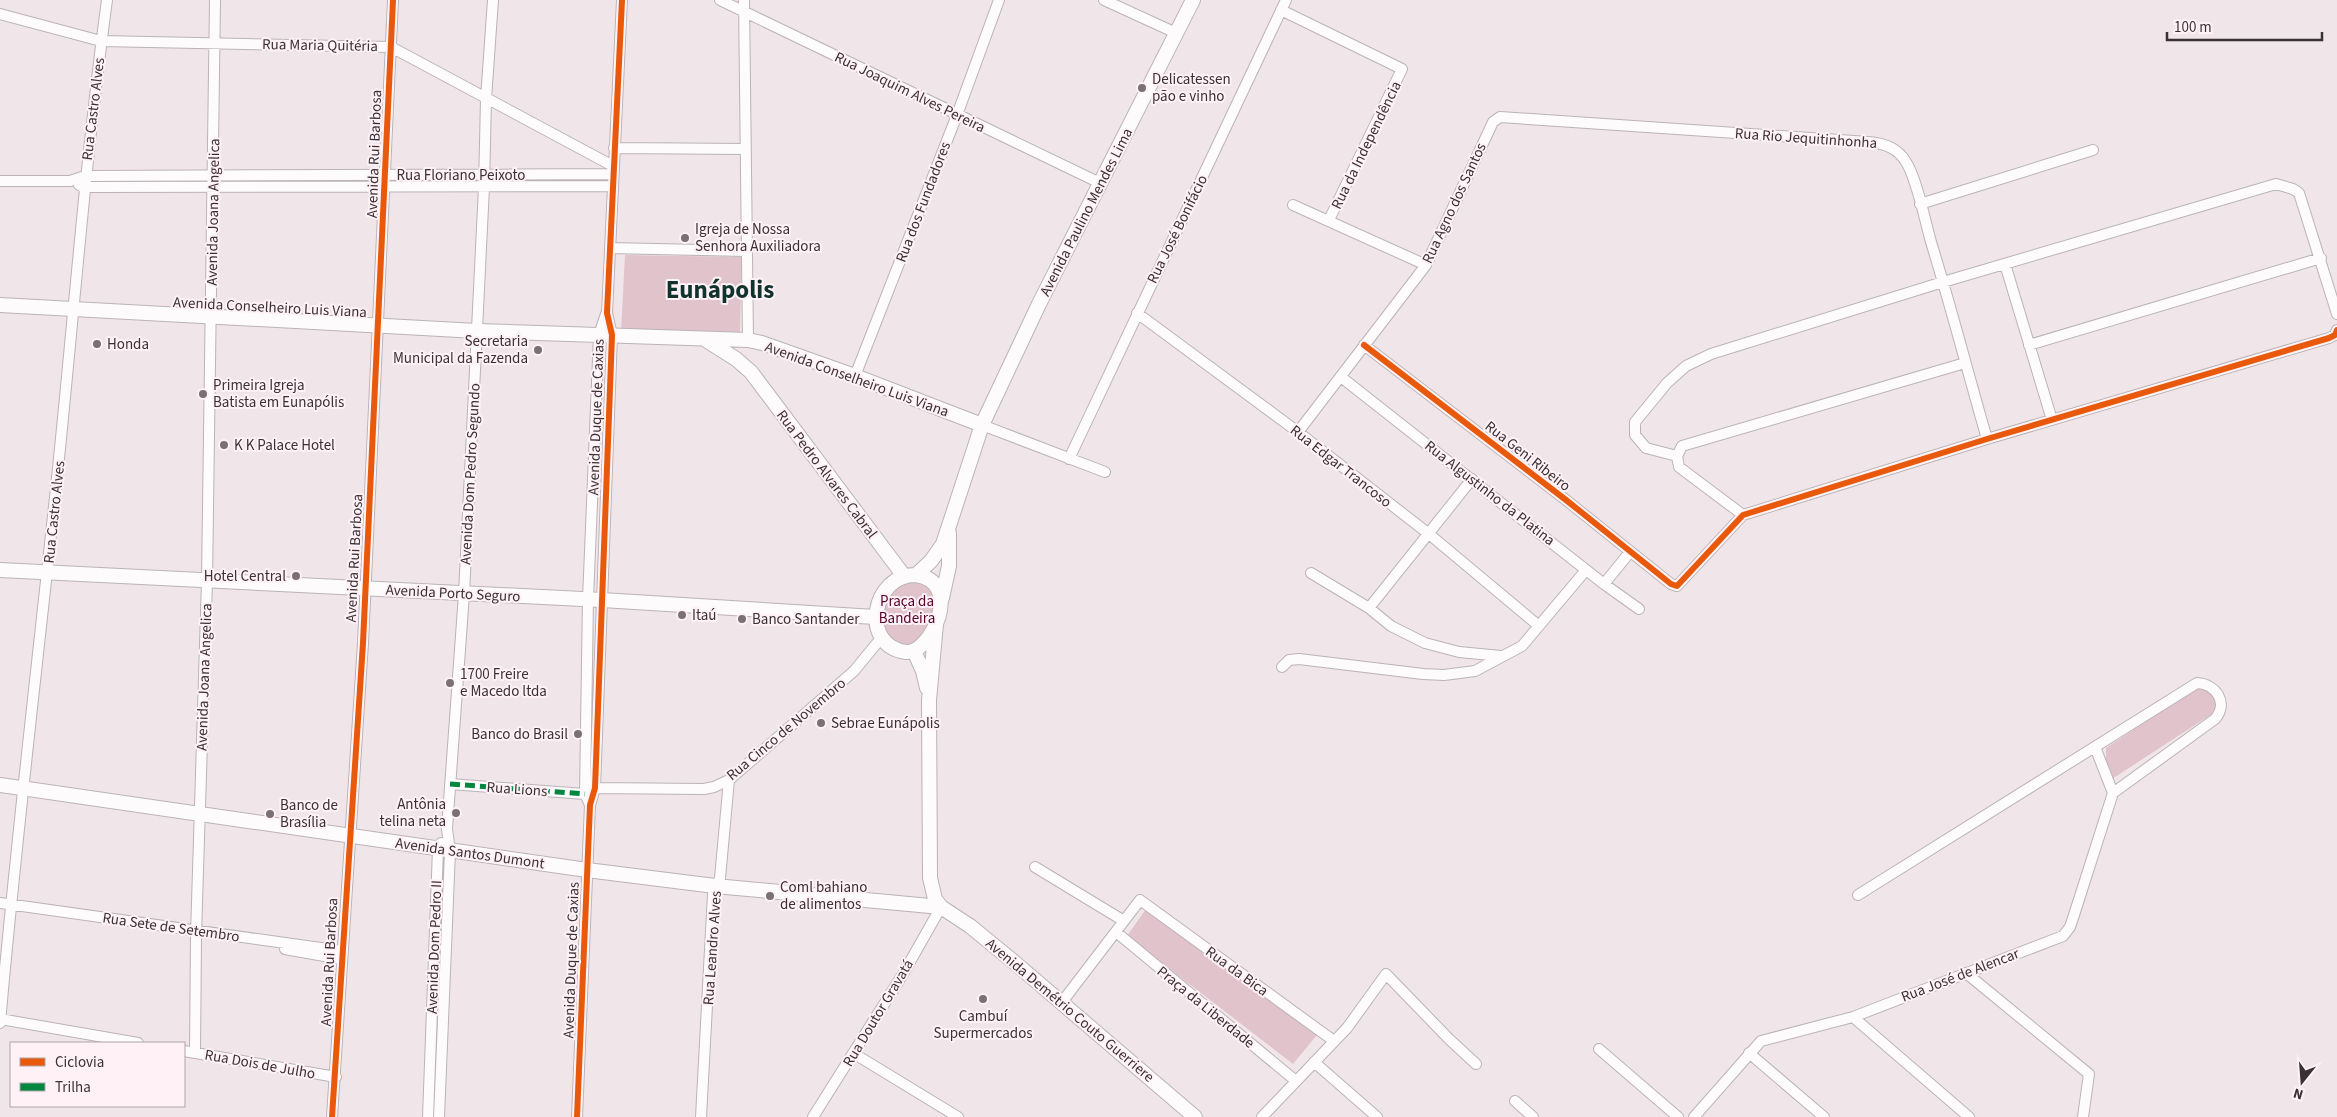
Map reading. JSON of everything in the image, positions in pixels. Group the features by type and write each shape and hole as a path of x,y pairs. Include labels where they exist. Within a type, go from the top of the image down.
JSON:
{"main road":[{"name":"Avenida Paulino Mendes Lima","path":"948,530 982,425 1039,304 1193,0"},
{"name":"Avenida Conselheiro Luis Viana","path":"0,305 378,324 477,331 748,340 762,343 855,376 982,425"},
{"name":"Rua Pedro Alvares Cabral","path":"706,340 736,358 751,372 910,576"},
{"name":"Rua Pedro Alvares Cabral","path":"748,340 746,356 751,372"},
{"path":"910,576 937,554 948,530"},
{"path":"941,907 935,899 930,878 929,700 934,664 936,624 949,566 948,530"},
{"name":"Avenida Porto Seguro","path":"0,570 595,599 875,618"},
{"path":"914,652 894,649 882,637 875,623 884,592 895,580 910,576 932,579 936,583 941,601"},
{"path":"914,652 924,643 936,624"},
{"path":"914,652 924,670 929,700"},
{"name":"Avenida Santos Dumont","path":"0,785 587,870 715,886 941,907"},
{"name":"Avenida Demétrio Couto Guerriere","path":"941,907 970,926 1196,1117"}],"street":[{"name":"Rua Castro Alves","path":"0,1023 7,907 24,789 74,309 85,176 106,0"},
{"name":"Avenida Joana Angelica","path":"195,1053 196,933 207,581 215,0"},
{"name":"Avenida Rui Barbosa","path":"332,1117 365,589 386,185 393,0"},
{"name":"Avenida Dom Pedro Segundo","path":"447,829 464,594 484,187 486,99 493,0"},
{"name":"Avenida Duque de Caxias","path":"590,805 585,794 622,0"},
{"name":"Rua Joaquim Alves Pereira","path":"720,0 1100,183"},
{"path":"744,0 748,340"},
{"name":"Rua dos Fundadores","path":"855,376 957,115 999,0"},
{"path":"1104,0 1176,33"},
{"name":"Rua José Bonifácio","path":"1069,459 1286,0"},
{"name":"Rua da Independência","path":"1281,10 1402,69 1329,220"},
{"name":"Rua Maria Quitéria","path":"0,14 101,41 391,47 613,170"},
{"name":"Rua Rio Jequitinhonha","path":"1500,117 1880,142 1900,154 1907,163 1920,204 1987,439"},
{"name":"Rua Agno dos Santos","path":"1298,432 1426,265 1492,122 1500,117"},
{"path":"614,148 746,149"},
{"path":"1920,204 2093,150"},
{"name":"Rua Floriano Peixoto","path":"0,181 70,181 85,176 484,175 613,170"},
{"name":"Rua Floriano Peixoto","path":"70,181 84,187 612,186"},
{"path":"1677,456 1646,448 1635,435 1635,422 1667,383 1686,366 1711,354 1943,282 2276,184 2293,189 2299,193 2337,314"},
{"path":"1292,204 1426,265"},
{"path":"610,248 748,251"},
{"path":"2029,345 2320,258"},
{"path":"2005,264 2052,420"},
{"name":"Rua Edgar Trancoso","path":"1137,313 1298,432 1429,534 1539,626"},
{"path":"1965,362 1682,446 1677,456 1679,467 1743,515 2336,332"},
{"name":"Rua Geni Ribeiro","path":"1364,345 1566,500 1670,584 1677,586 1743,515"},
{"name":"Rua Algustinho da Platina","path":"1341,377 1586,570 1639,609"},
{"name":"Avenida Conselheiro Luis Viana","path":"982,425 1106,472"},
{"path":"1369,608 1472,479"},
{"path":"1604,584 1630,552"},
{"path":"1282,667 1289,660 1299,659 1395,672 1444,675 1475,671 1522,646 1586,570"},
{"path":"1311,573 1369,608 1391,626 1425,643 1459,652 1501,656"},
{"name":"Avenida Duque de Caxias","path":"578,1117 590,805 595,788 595,599"},
{"name":"Rua Cinco de Novembro","path":"595,788 704,789 714,787 728,780 854,671 882,637"},
{"path":"1858,895 2197,683 2210,686 2219,695 2221,708 2214,719 2113,793 2095,747"},
{"name":"Rua Leandro Alves","path":"701,1117 712,894 720,878 728,780"},
{"name":"Rua Lions","path":"450,784 585,794"},
{"path":"585,794 595,788"},
{"name":"Rua José de Alencar","path":"1694,1117 1761,1041 1853,1016 2063,936 2070,927 2113,793"},
{"name":"Avenida Dom Pedro II","path":"439,1117 443,1021 441,930 444,850 447,829"},
{"path":"1035,867 1124,921 1062,1002"},
{"name":"Rua da Bica","path":"1124,921 1140,900 1334,1041"},
{"name":"Rua Sete de Setembro","path":"0,903 7,907 341,955"},
{"name":"Rua Doutor Gravatá","path":"813,1117 903,974 941,907"},
{"name":"Avenida Dom Pedro II","path":"428,1117 432,1020 441,930"},
{"name":"Praça da Liberdade","path":"1116,932 1296,1081"},
{"path":"1966,973 2089,1074 2083,1117"},
{"path":"1262,1117 1347,1028 1386,974 1448,1039 1476,1064"},
{"path":"1853,1016 1968,1117"},
{"path":"0,1019 132,1042"},
{"path":"432,1020 443,1021"},
{"path":"1599,1049 1678,1117"},
{"name":"Rua Dois de Julho","path":"185,1051 336,1077"},
{"path":"853,1053 958,1117"},
{"path":"1749,1053 1824,1117"},
{"path":"1314,1062 1376,1117"},
{"path":"1515,1101 1533,1117"}],"green space":[{"path":"625,255 742,257 740,332 621,331"},
{"name":"Praça da Bandeira","path":"905,582 920,583 932,589 935,602 934,611 925,631 915,641 903,647 885,635 882,623 885,598"},
{"path":"2198,687 2208,689 2217,702 2215,712 2112,779 2106,771 2106,748"},
{"path":"1146,909 1317,1035 1293,1064 1127,936"}],"marked path":[{"path":"450,784 585,794"}],"cycle path":[{"path":"332,1117 363,643 393,0"},
{"path":"577,1117 590,805 595,788 612,335 607,313 622,0"},
{"path":"1364,345 1566,500 1671,584 1677,586 1743,515 1987,439 2329,338 2335,335 2337,330"}],"place":[{"name":"Delicatessen pão e vinho","path":"1142,88"},
{"name":"Igreja de Nossa Senhora Auxiliadora","path":"685,238"},
{"name":"Honda","path":"97,344"},
{"name":"Secretaria Municipal da Fazenda","path":"538,350"},
{"name":"Primeira Igreja Batista em Eunapólis","path":"203,394"},
{"name":"K K Palace Hotel","path":"224,445"},
{"name":"Hotel Central","path":"296,576"},
{"name":"Itaú","path":"682,615"},
{"name":"Banco Santander","path":"742,619"},
{"name":"1700 Freire e Macedo ltda","path":"450,683"},
{"name":"Sebrae Eunápolis","path":"821,723"},
{"name":"Banco do Brasil","path":"578,734"},
{"name":"Antônia telina neta","path":"456,813"},
{"name":"Banco de Brasília","path":"270,814"},
{"name":"Coml bahiano de alimentos","path":"770,896"},
{"name":"Cambuí Supermercados","path":"983,999"}],"district":[{"name":"Eunápolis","path":"720,289"}]}
